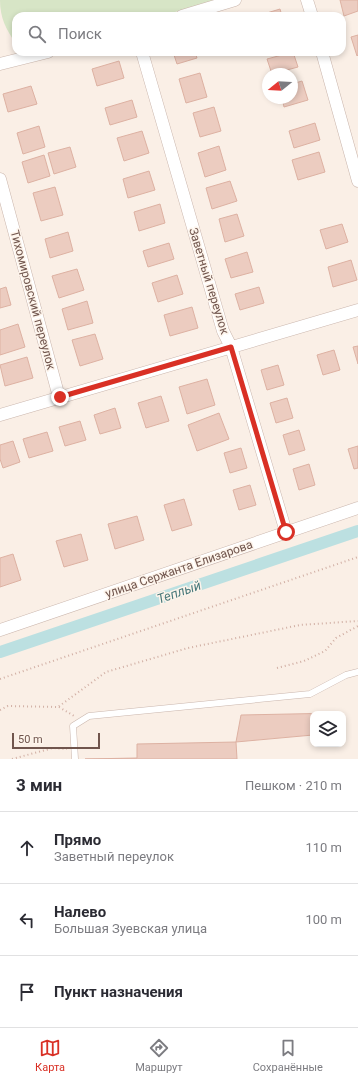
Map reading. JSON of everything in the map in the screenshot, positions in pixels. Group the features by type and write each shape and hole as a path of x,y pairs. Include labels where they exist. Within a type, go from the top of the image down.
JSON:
{"street":[{"path":"195,12 235,0"},
{"path":"307,0 311,12"},
{"path":"0,64 32,56"},
{"name":"Заветный переулок","path":"143,56 223,330 231,347 286,532"},
{"path":"323,56 358,181"},
{"name":"Тихомировский переулок","path":"0,179 60,397"},
{"path":"0,415 358,310"},
{"name":"улица Сержанта Елизарова","path":"0,630 358,508"}],"lane":[{"path":"76,759 73,726 88,716 310,694 346,675 358,672"}],"path":[{"path":"0,679 358,557"},
{"path":"58,707 106,672 188,648 300,625 358,621"},
{"path":"277,668 304,661 325,651 336,638 358,626"},
{"path":"0,710 8,706 58,707 82,720"},
{"path":"12,759 53,748 75,751"}],"green space":[{"path":"0,0 217,0 175,12 12,12 12,38 4,23"}],"building":[{"path":"340,0 358,0 358,11 346,15 346,12 343,12"},
{"path":"280,9 281,12 270,12"},
{"path":"358,35 358,55 357,56 351,37"},
{"path":"174,56 196,56 197,58 177,64"},
{"path":"278,56 294,56 298,67 294,68 270,68 267,59"},
{"path":"119,61 124,78 97,86 92,69"},
{"path":"200,73 207,97 186,103 179,79"},
{"path":"302,81 308,100 298,103 298,82"},
{"path":"31,86 37,104 8,112 3,94"},
{"path":"132,100 137,117 110,125 105,108"},
{"path":"283,104 294,104 284,107"},
{"path":"214,107 221,131 200,137 193,113"},
{"path":"315,123 320,140 294,148 289,131"},
{"path":"39,126 45,147 23,154 17,133"},
{"path":"142,131 149,153 124,161 117,138"},
{"path":"219,146 226,170 205,177 198,153"},
{"path":"70,147 76,167 54,174 48,153"},
{"path":"319,152 325,172 298,180 292,160"},
{"path":"44,155 50,176 28,183 22,162"},
{"path":"149,171 155,190 128,198 123,179"},
{"path":"230,181 237,201 212,209 206,188"},
{"path":"55,187 63,215 41,221 33,193"},
{"path":"160,204 165,223 139,231 134,212"},
{"path":"237,214 244,236 225,242 219,219"},
{"path":"342,224 348,242 326,249 320,230"},
{"path":"68,232 73,251 50,258 45,239"},
{"path":"169,243 174,259 148,267 143,251"},
{"path":"247,252 253,272 231,278 225,259"},
{"path":"351,260 357,280 333,287 328,267"},
{"path":"77,269 84,290 59,298 52,276"},
{"path":"177,275 183,294 158,302 152,283"},
{"path":"6,287 11,305 0,308 0,289"},
{"path":"259,287 264,303 240,310 235,294"},
{"path":"87,301 93,323 68,330 62,309"},
{"path":"192,307 198,328 170,336 164,315"},
{"path":"18,324 25,347 0,355 0,330"},
{"path":"95,334 103,359 80,366 72,340"},
{"path":"358,346 358,364 353,347"},
{"path":"334,350 340,370 323,375 317,355"},
{"path":"27,357 33,378 5,386 0,365"},
{"path":"278,365 284,385 267,390 261,370"},
{"path":"207,379 215,405 187,414 179,387"},
{"path":"161,396 169,421 146,428 138,403"},
{"path":"287,398 293,418 276,423 270,403"},
{"path":"115,408 121,428 100,434 94,415"},
{"path":"219,413 229,439 197,451 188,425"},
{"path":"80,421 86,440 65,446 59,427"},
{"path":"299,430 305,450 289,455 283,435"},
{"path":"47,432 53,451 29,458 23,439"},
{"path":"13,441 20,462 3,468 0,459 0,445"},
{"path":"358,446 358,468 354,469 348,449"},
{"path":"241,448 247,468 230,473 224,453"},
{"path":"309,464 315,485 299,490 293,469"},
{"path":"250,485 256,505 239,510 233,490"},
{"path":"184,499 192,525 172,531 164,505"},
{"path":"137,516 144,540 115,549 108,524"},
{"path":"81,534 88,560 64,567 56,541"},
{"path":"13,554 21,580 0,587 0,558"},
{"path":"310,714 310,735 236,742 241,715"},
{"path":"236,742 237,759 85,759 137,758 137,744"}],"waterway":[{"name":"Теплый","path":"0,652 358,531"}],"route":[{"path":"60,397 231,347 286,532"}]}
